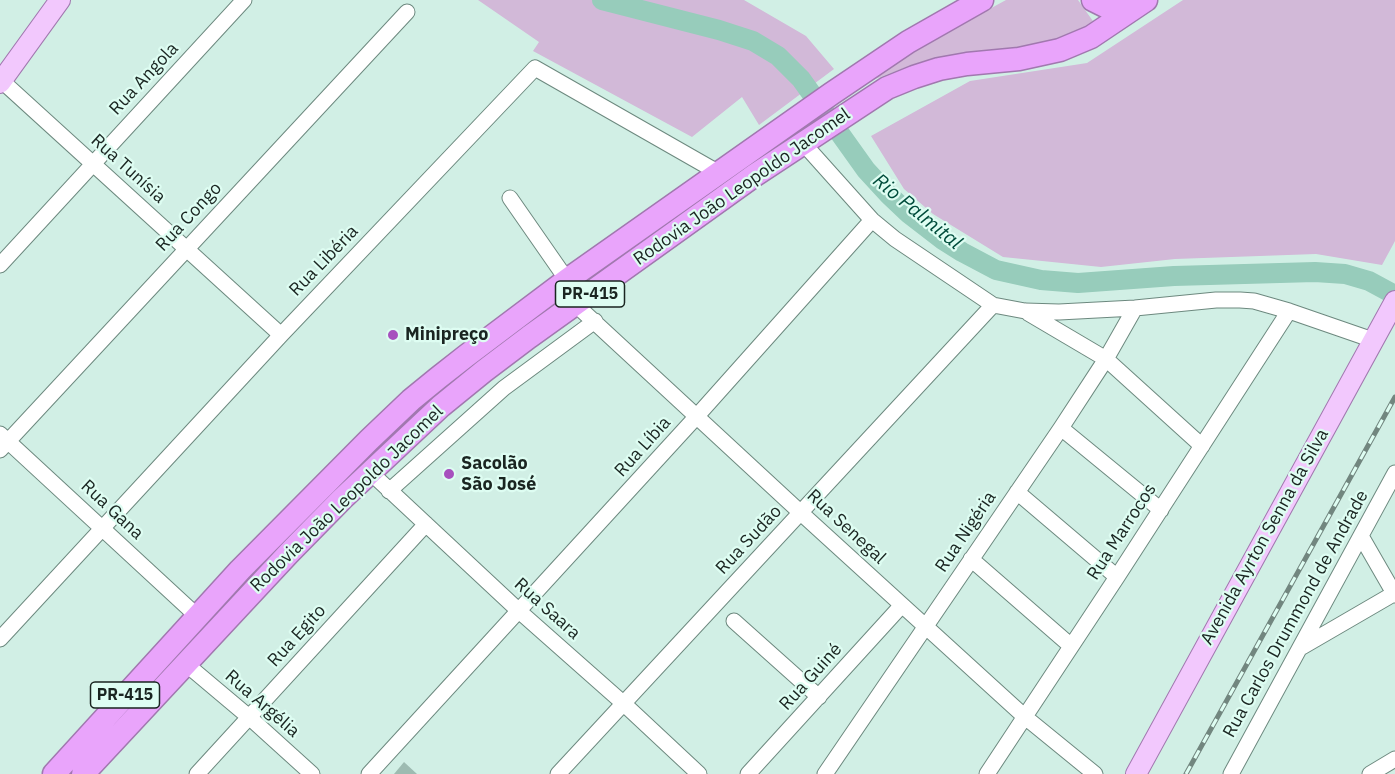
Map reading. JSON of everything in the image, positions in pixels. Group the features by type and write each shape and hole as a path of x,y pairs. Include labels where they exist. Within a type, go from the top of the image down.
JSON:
{"highway":[{"name":"Rodovia João Leopoldo Jacomel","path":"54,774 240,570 411,400 567,280 831,94 908,42 982,0"},
{"path":"1093,0 1113,7 1141,3"},
{"name":"Rodovia João Leopoldo Jacomel","path":"83,774 282,560 370,472 441,406 484,371 575,304 746,182 887,88 922,74 967,64 1043,54 1068,47 1091,37 1141,3"},
{"path":"186,664 196,644 199,630 197,616"}],"main road":[{"path":"1,82 60,0"},
{"name":"Avenida Ayrton Senna da Silva","path":"1136,774 1390,309"}],"street":[{"name":"Rua Angola","path":"0,265 244,0"},
{"name":"Rua Congo","path":"3,442 407,12"},
{"name":"Rua Libéria","path":"0,639 281,335 535,68 719,173"},
{"name":"Rua Tunísia","path":"1,82 281,335"},
{"path":"812,137 872,220 895,239 993,305 1025,311 1086,312 1240,300 1254,301 1373,340"},
{"path":"510,198 567,280"},
{"name":"Rua Líbia","path":"369,774 698,416 872,220"},
{"name":"Rua Senegal","path":"575,304 1025,717 1095,774"},
{"name":"Rua Sudão","path":"558,774 993,305"},
{"name":"Rua Nigéria","path":"825,774 1061,428 1106,359 1135,308"},
{"path":"1025,311 1106,359 1202,446"},
{"name":"Rua Marrocos","path":"987,774 1289,311"},
{"path":"389,491 504,388 595,321"},
{"path":"1061,428 1161,510"},
{"name":"Rua Gana","path":"3,442 102,528 197,616"},
{"name":"Rua Saara","path":"370,472 699,774"},
{"name":"Rua Carlos Drummond de Andrade","path":"1231,774 1395,473"},
{"path":"1017,492 1117,577"},
{"name":"Rua Egito","path":"197,774 426,524"},
{"path":"1300,648 1395,594 1361,536"},
{"path":"971,559 1071,646"},
{"name":"Rua Guiné","path":"748,774 902,605"},
{"path":"735,621 819,697"},
{"name":"Rua Argélia","path":"186,664 312,774"},
{"path":"1370,774 1395,759"}],"shaded area":[{"path":"478,0 744,0 806,36 834,69 759,125 742,97 692,137 533,51 539,42"},
{"path":"1006,0 1078,0 1095,24 1061,38 1018,51 959,55 904,68 870,81 931,41"},
{"path":"1183,0 1395,0 1395,241 1382,265 1316,254 1175,259 1101,267 1003,257 933,214 904,189 871,136 970,81 1087,63"}],"building":[{"path":"404,762 417,774 394,774"}],"waterway":[{"name":"Rio Palmital","path":"602,0 719,30 753,41 778,56 801,79 866,170 889,195 943,240 996,270 1041,280 1078,283 1174,276 1315,272 1345,274 1369,281 1395,295"}],"railway":[{"path":"1186,774 1395,397"}],"place":[{"name":"Minipreço","path":"393,335"},
{"name":"Sacolão São José","path":"449,474"}]}
